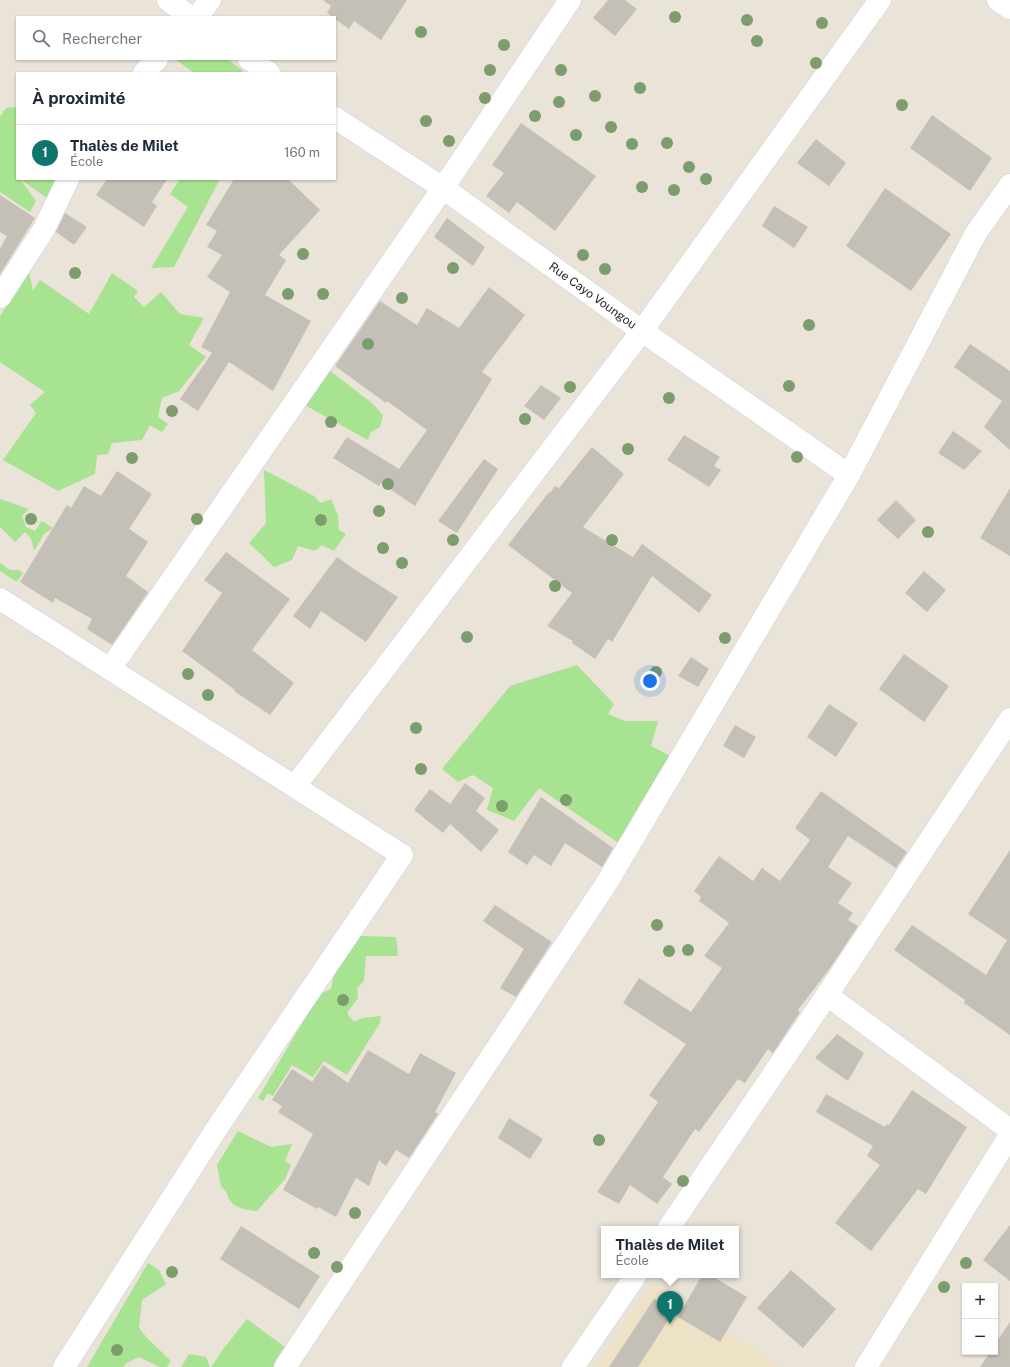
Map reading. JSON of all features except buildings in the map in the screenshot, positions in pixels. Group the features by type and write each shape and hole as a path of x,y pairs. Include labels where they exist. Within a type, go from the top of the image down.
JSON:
{"street":[{"path":"168,0 189,16"},
{"path":"198,16 210,0"},
{"path":"110,669 443,188 570,0"},
{"path":"294,786 642,331 880,0"},
{"path":"998,0 1010,8"},
{"path":"145,72 156,60"},
{"path":"250,60 268,72"},
{"name":"Rue Cayo Voungou","path":"336,119 443,188 642,331 849,475"},
{"path":"0,297 44,229 68,180"},
{"path":"285,1367 606,884 849,475 976,233 1010,185"},
{"path":"0,599 402,855 217,1128 64,1367"},
{"path":"670,1226 827,995 1010,719"},
{"path":"827,995 1010,1130"},
{"path":"866,1367 1010,1136"},
{"path":"573,1367 634,1278"}],"shaded area":[{"path":"652,1282 781,1367 596,1367"}],"green space":[{"path":"176,60 228,60 243,72 193,72"},
{"path":"16,107 16,180 21,180 36,201 30,212 0,192 0,117 6,108"},
{"path":"21,180 62,180 51,201"},
{"path":"179,180 219,180 174,267 151,268 188,207 170,194"},
{"path":"29,271 33,291 40,280 89,314 112,273 138,291 134,297 144,307 161,292 180,314 204,318 189,345 206,357 179,391 162,398 158,417 168,424 162,432 150,425 142,440 112,443 108,454 97,455 95,474 58,491 3,460 36,413 30,405 45,392 0,362 0,316"},
{"path":"325,367 372,403 383,415 380,427 371,432 368,440 301,403"},
{"path":"264,470 314,496 321,503 331,499 338,516 339,530 346,534 334,551 322,545 315,551 298,546 292,560 274,567 249,543 266,523"},
{"path":"0,499 29,509 22,516 26,527 35,531 42,521 53,528 44,534 34,551 31,539 25,532 15,542 0,527"},
{"path":"0,563 10,570 19,570 23,573 17,582 0,571"},
{"path":"577,665 614,704 608,714 625,721 658,721 651,746 688,765 633,853 539,788 514,821 487,810 493,788 473,775 458,782 442,769 510,686"},
{"path":"360,936 396,937 398,956 366,956 364,981 357,988 358,998 347,1013 354,1022 363,1018 381,1016 380,1023 347,1075 324,1061 313,1077 292,1065 273,1096 268,1093 263,1101 258,1098 311,1008 310,999 331,989 334,974"},
{"path":"238,1131 271,1147 292,1144 285,1161 291,1165 285,1179 257,1211 234,1205 221,1186 217,1165"},
{"path":"148,1263 159,1270 166,1284 142,1300 139,1328 147,1338 171,1361 167,1367 160,1367 139,1357 127,1363 123,1367 87,1367"},
{"path":"247,1319 293,1353 283,1367 211,1367 224,1348"},
{"path":"189,1354 206,1357 210,1367 181,1367"}],"place":[{"name":"Thalès de Milet","path":"670,1324"}]}
